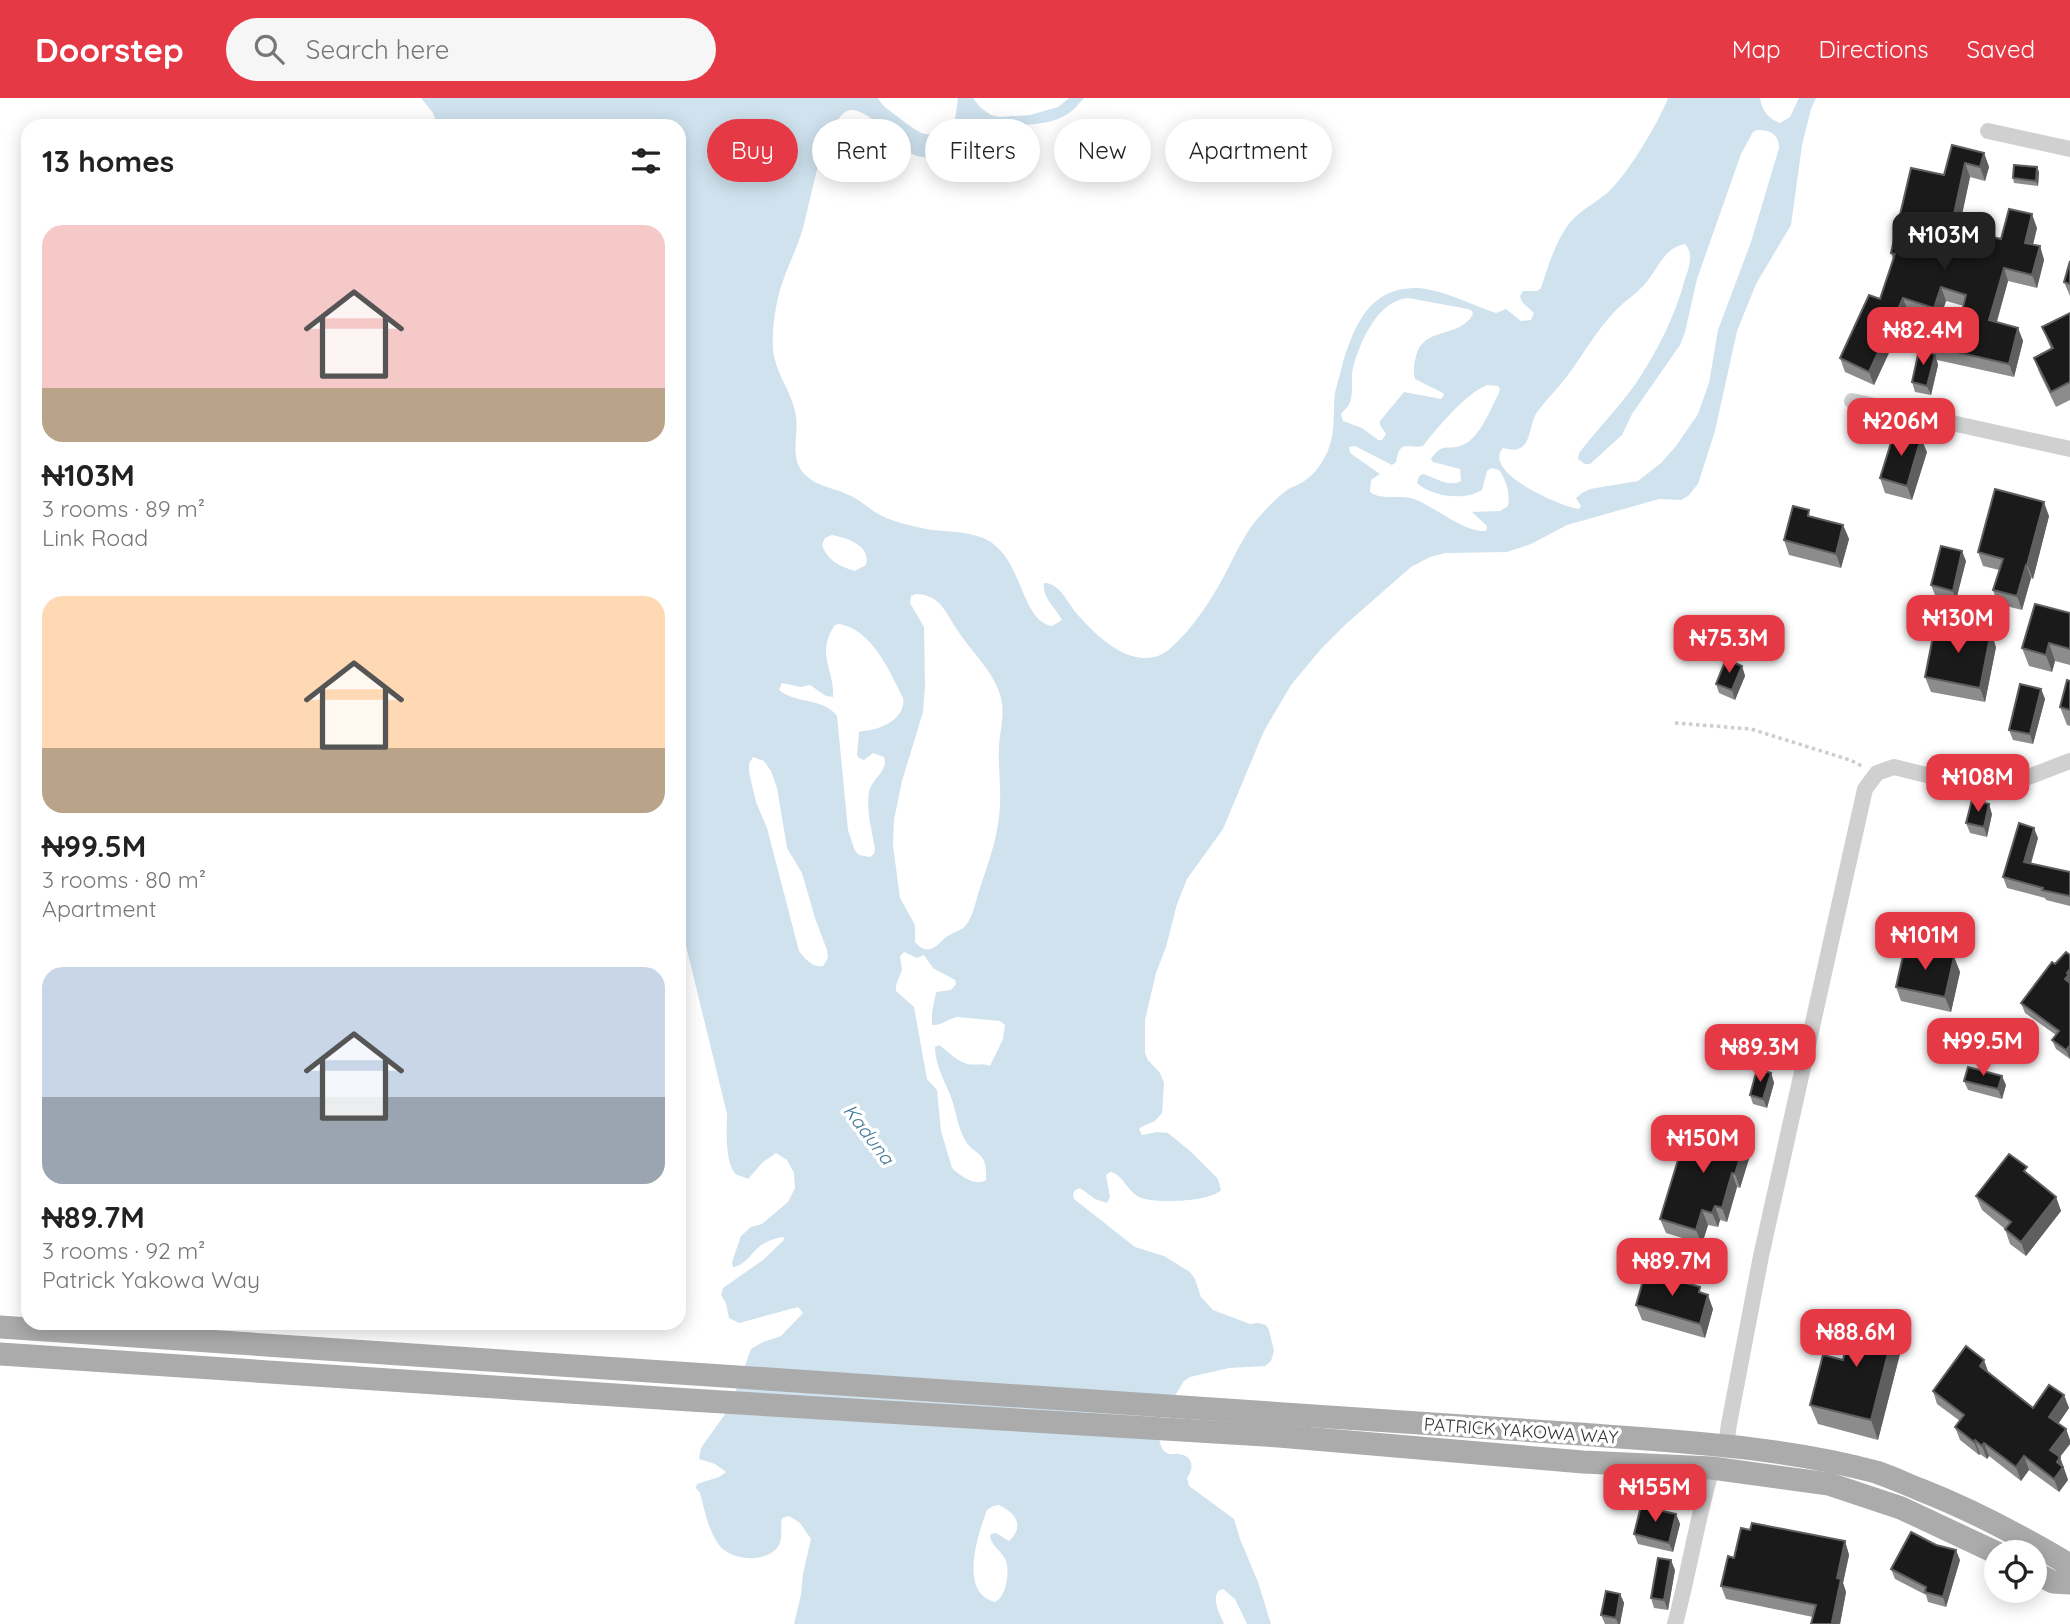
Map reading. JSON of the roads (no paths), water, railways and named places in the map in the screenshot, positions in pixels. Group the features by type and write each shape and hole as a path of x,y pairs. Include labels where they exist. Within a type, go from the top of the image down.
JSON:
{"main road":[{"path":"0,1326 21,1327"},
{"path":"57,1330 693,1375 1280,1425"},
{"path":"0,1354 690,1400 1280,1425"},
{"name":"PATRICK YAKOWA WAY","path":"1280,1425 1726,1446 1806,1455 1879,1473 1958,1505 2031,1542 2068,1564 2070,1568"},
{"name":"PATRICK YAKOWA WAY","path":"1280,1425 1583,1462 1712,1468 1829,1484 1901,1508 1984,1547"},
{"path":"2047,1579 2070,1583"}],"street":[{"path":"1989,131 2070,149"},
{"path":"1852,401 2070,449"},
{"path":"1726,1446 1761,1256 1865,789 1877,774 1894,767 1967,785 1993,786 2010,784 2070,761"},
{"path":"1675,1624 1712,1468"}],"water":[{"name":"Kaduna","path":"421,98 878,98 901,119 872,119 852,110 839,119 812,119 814,182 801,235 781,286 774,317 773,338 776,364 796,416 796,458 799,466 810,479 853,497 880,515 897,522 983,538 996,546 1006,558 1026,600 1041,621 1052,626 1062,620 1047,598 1044,583 1059,590 1077,614 1113,647 1135,657 1146,658 1164,653 1185,633 1213,596 1253,524 1278,497 1306,480 1320,465 1331,441 1335,393 1343,362 1360,321 1377,300 1402,289 1428,289 1496,313 1506,309 1521,321 1531,320 1534,313 1522,302 1520,296 1523,291 1537,291 1541,288 1555,249 1570,222 1607,193 1623,175 1650,134 1668,98 1760,98 1766,114 1780,123 1790,117 1799,98 1816,98 1802,145 1791,225 1756,284 1737,331 1715,431 1698,484 1688,496 1681,500 1659,499 1567,525 1531,544 1507,552 1445,553 1411,567 1321,649 1291,685 1264,731 1223,829 1187,879 1156,973 1145,1020 1145,1053 1164,1083 1162,1113 1155,1121 1139,1129 1142,1135 1168,1133 1218,1179 1221,1190 1194,1199 1146,1199 1135,1194 1118,1176 1110,1172 1106,1175 1110,1197 1107,1203 1095,1199 1080,1188 1073,1194 1074,1199 1135,1247 1164,1256 1190,1272 1201,1297 1213,1310 1250,1324 1266,1325 1269,1330 1274,1351 1271,1361 1265,1366 1229,1368 1190,1377 1184,1381 1167,1408 1158,1432 1163,1450 1170,1454 1184,1455 1190,1460 1192,1467 1187,1478 1189,1486 1234,1519 1271,1624 1247,1624 1235,1599 1223,1589 1218,1591 1216,1599 1224,1624 794,1624 811,1539 800,1523 789,1516 782,1518 779,1545 774,1551 758,1558 732,1554 719,1545 712,1533 696,1488 697,1484 726,1472 715,1464 699,1459 701,1448 730,1407 751,1349 781,1336 803,1313 798,1307 739,1323 729,1318 721,1295 723,1288 763,1260 784,1240 783,1237 766,1243 744,1262 733,1267 732,1262 741,1236 751,1227 762,1224 788,1202 795,1188 794,1173 787,1160 776,1153 763,1162 748,1179 737,1175 733,1170 727,1146 727,1114 686,946 686,119 435,119","holes":["1753,132 1770,132 1775,136 1779,148 1751,242 1718,330 1709,383 1698,414 1661,463 1638,481 1590,489 1582,493 1576,498 1581,506 1579,509 1556,502 1526,487 1503,467 1499,457 1503,448 1515,450 1523,446 1537,412 1603,326 1616,310 1644,285 1666,255 1677,246 1685,244 1690,256 1689,265 1664,335 1634,386 1579,453 1578,459 1590,464 1622,435 1632,414 1680,345 1697,279 1741,154","1408,298 1468,309 1473,314 1460,327 1426,340 1416,356 1415,379 1443,393 1441,399 1404,392 1380,421 1386,434 1382,440 1378,440 1362,428 1343,421 1341,414 1350,402 1353,368 1365,335 1387,307","1487,385 1498,386 1500,389 1477,433 1468,442 1444,448 1431,459 1433,462 1460,469 1461,481 1446,483 1423,474 1419,476 1417,483 1431,492 1466,496 1482,490 1487,471 1491,468 1499,470 1507,487 1508,506 1500,511 1472,512 1487,526 1486,531 1469,528 1414,499 1380,496 1370,492 1371,480 1380,474 1350,453 1349,447 1355,446 1392,465 1402,448 1423,446 1452,412","832,535 851,541 861,548 867,558 866,565 855,571 831,559 822,545 825,538","916,594 931,598 942,606 993,679 1003,710 999,746 999,816 990,858 967,924 927,950 915,942 915,925 900,898 893,846 894,820 902,781 923,712 924,627 910,603 911,596","839,624 861,634 870,643 903,698 902,709 891,722 859,732 859,758 864,760 873,753 884,757 885,762 869,792 869,813 875,849 870,857 859,855 855,851 848,830 837,716 825,706 779,690 782,683 800,687 810,685 826,696 833,697 826,653 829,635 835,625","753,757 764,761 777,788 787,848 802,873 827,950 828,958 823,966 813,964 799,951 767,828 756,802 749,772","904,952 917,958 924,955 933,968 955,980 956,984 951,990 936,992 932,1025 958,1017 1000,1021 1005,1025 1003,1039 990,1066 964,1063 939,1045 935,1047 939,1068 962,1134 985,1163 986,1180 982,1182 968,1180 952,1168 941,1131 937,1090 927,1079 914,1007 896,991 902,970 900,956","999,1505 1010,1512 1017,1525 1017,1530 1009,1541 996,1533 990,1537 1005,1558 1007,1566 1004,1590 995,1602 984,1596 977,1587 974,1575 976,1547 983,1520 987,1510"]},
{"path":"958,98 973,98 981,108 999,117 1030,115 1058,107 1069,98 1084,98 1071,111 1040,123 1040,119 955,119"},
{"path":"911,127 925,134 925,157 911,153"}]}
